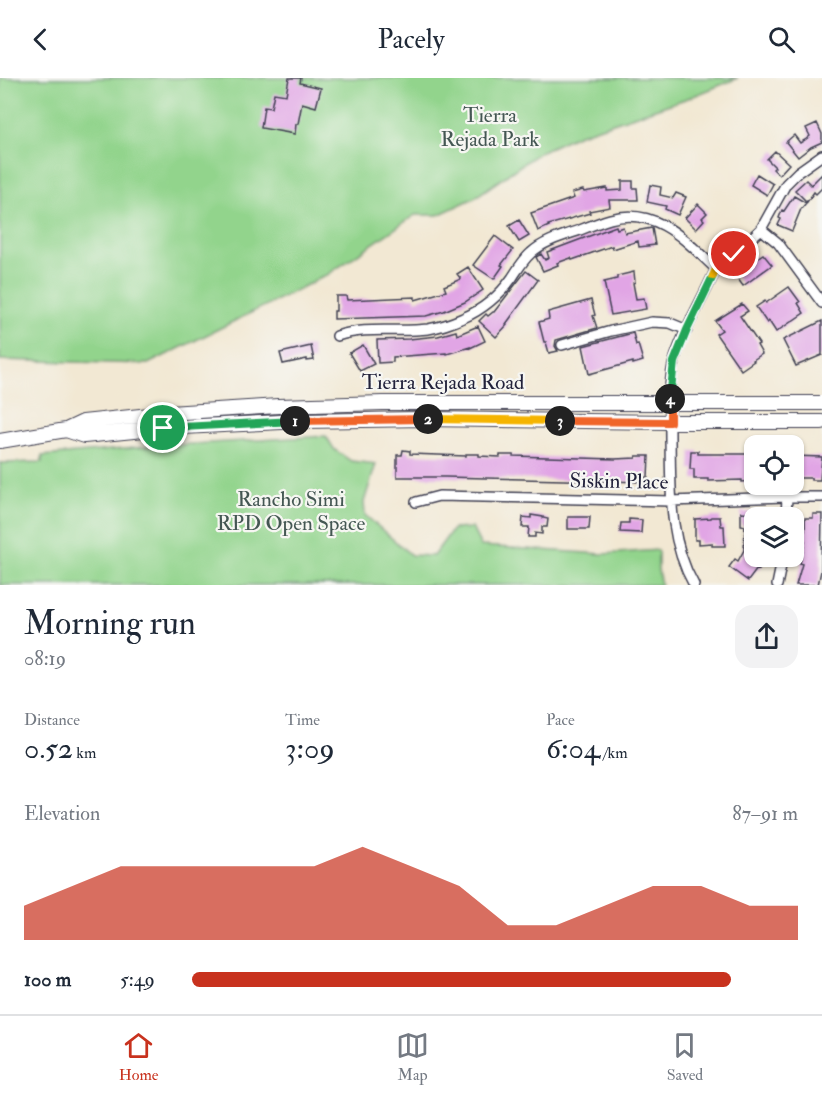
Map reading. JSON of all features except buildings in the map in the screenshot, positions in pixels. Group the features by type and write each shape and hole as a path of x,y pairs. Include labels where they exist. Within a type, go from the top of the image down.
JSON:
{"main road":[{"name":"Tierra Rejada Road","path":"0,441 66,430 83,422 169,413 278,406 382,403 822,403"},
{"name":"Tierra Rejada Road","path":"66,430 84,436 163,428 302,421 424,419 822,422"}],"street":[{"path":"694,585 686,572 678,550 671,501 670,404 674,362 716,269 761,229 786,184 798,172 822,155"},
{"path":"337,336 352,331 427,329 465,318 482,308 497,295 530,253 542,244 612,219 642,218 665,225 716,269"},
{"path":"761,229 778,243 822,303"},
{"path":"562,345 652,322 670,323 687,330"},
{"name":"Siskin Place","path":"416,502 439,495 671,501 822,497"},
{"path":"787,497 787,507"},
{"path":"777,585 781,567"}],"green space":[{"name":"Tierra Rejada Park","path":"0,78 738,78 691,97 577,135 540,152 474,198 438,215 415,215 327,275 148,364 0,360"},
{"name":"Rancho Simi RPD Open Space","path":"326,436 334,449 351,461 376,464 364,502 365,515 411,555 433,556 453,529 472,528 481,546 603,554 658,550 661,585 0,585 0,463 42,462 42,456 158,446"}],"route":[{"path":"163,428 302,421 424,419 670,422 674,362 716,269 734,254"}]}
